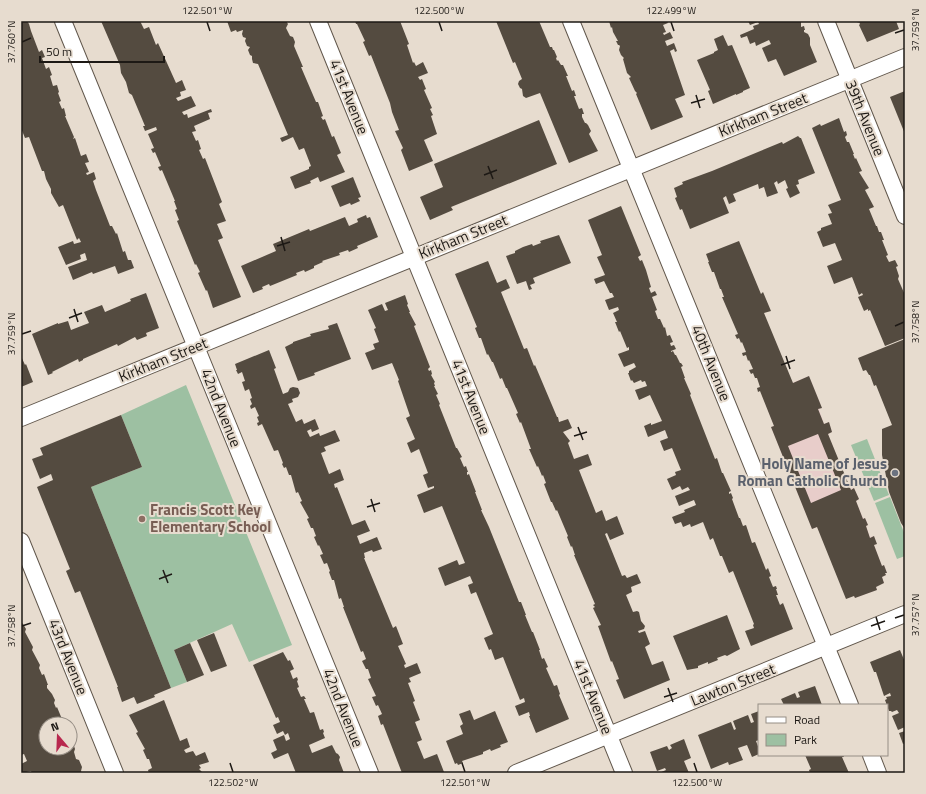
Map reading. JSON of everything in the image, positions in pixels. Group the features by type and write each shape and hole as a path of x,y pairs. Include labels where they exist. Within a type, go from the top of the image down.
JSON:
{"street":[{"name":"42nd Avenue","path":"63,21 370,773"},
{"name":"41st Avenue","path":"318,21 624,773"},
{"name":"40th Avenue","path":"572,21 850,704"},
{"name":"39th Avenue","path":"826,21 905,216"},
{"name":"Kirkham Street","path":"21,418 905,57"},
{"name":"43rd Avenue","path":"21,541 116,773"},
{"name":"Lawton Street","path":"516,773 905,614"},
{"path":"871,756 878,773"}],"shaded area":[{"path":"809,376 822,408 819,409 824,424 829,422 832,432 828,434 850,489 854,488 859,499 856,501 863,518 865,518 868,525 866,526 870,537 874,536 874,545 882,566 884,565 887,573 885,573 886,575 882,577 884,583 876,586 877,590 855,598 817,527 812,529 771,427 774,426 762,395"}],"green space":[{"path":"186,385 292,645 249,662 232,624 174,650 187,682 171,688 91,487 142,467 121,415"},
{"path":"867,439 889,495 874,501 851,445"},
{"path":"890,497 905,535 905,556 897,559 875,503"}],"building":[{"path":"21,21 27,21 39,52 42,50 45,57 42,58 46,69 49,67 52,75 50,76 53,86 57,85 61,101 59,102 62,109 64,108 65,116 74,137 73,139 75,138 81,156 86,154 89,162 85,163 89,172 86,173 87,175 94,172 96,179 93,181 110,226 112,226 116,234 117,233 123,252 125,251 128,260 131,260 134,268 118,274 115,266 93,274 92,272 73,280 68,267 87,260 85,253 80,255 81,259 66,265 58,247 73,241 74,244 81,242 79,238 77,240 63,205 59,207 51,193 51,189 44,171 42,171 29,137 25,138 21,128"},
{"path":"101,21 140,21 144,29 149,27 156,45 158,43 176,83 182,80 186,90 180,92 181,96 176,98 178,101 191,96 196,106 182,112 184,115 187,114 188,118 211,109 212,112 208,113 210,119 194,126 196,131 192,132 196,141 198,140 201,149 199,150 203,159 205,158 222,202 219,204 226,221 217,224 223,238 218,240 241,297 213,308 207,290 206,291 198,273 200,272 196,264 195,265 177,221 179,220 175,210 177,209 175,201 162,170 160,171 158,167 161,166 155,152 153,153 151,149 154,148 148,134 157,130 156,127 145,131 143,126 145,126 132,95 129,93 126,82 121,73 120,65"},
{"path":"227,21 286,21 288,24 286,28 295,42 294,46 303,67 301,67 316,102 318,102 323,116 321,117 323,120 325,119 332,137 334,136 341,153 337,155 345,172 320,182 318,177 310,181 311,183 295,189 290,177 309,169 311,166 304,148 299,150 293,137 282,142 280,138 288,135 258,64 253,63 252,56 248,50 250,47 247,46 245,41 246,38 243,37 242,34 243,30 231,32"},
{"path":"355,21 400,21 409,44 407,45 413,63 414,62 416,66 423,62 428,73 418,77 420,80 422,79 426,89 424,90 432,108 430,109 433,115 431,116 437,134 424,140 433,161 409,171 401,150 403,148 395,131 399,130 390,103 371,55 369,56 363,42 365,41"},
{"path":"496,21 539,21 550,47 554,50 557,61 558,60 561,65 563,65 568,76 566,76 572,91 574,90 576,96 574,96 579,109 582,108 584,114 582,114 582,117 591,131 589,134 598,151 569,163 540,93 526,98 523,96 522,89 518,84 522,79 515,62 513,63"},
{"path":"609,21 667,21 668,23 663,25 666,32 663,33 664,35 670,32 673,38 665,41 667,46 674,43 677,51 675,52 674,49 670,51 685,95 675,99 683,117 651,130 636,94 637,93 629,78 631,77 627,73 624,58 619,50 620,46 616,41 618,41"},
{"path":"748,21 801,21 801,27 804,26 804,32 808,34 810,38 810,45 817,62 784,76 776,59 768,62 762,48 771,44 769,40 756,46 755,42 750,44 747,36 741,38 740,35 754,29 753,26 759,24 758,22 750,25"},
{"path":"857,21 896,21 899,29 867,42 859,25 860,24"},
{"path":"723,35 728,46 732,45 750,88 713,104 708,91 710,90 697,60 718,50 714,39"},
{"path":"905,91 905,134 890,97"},
{"path":"839,118 844,132 846,131 847,135 845,137 847,142 849,142 855,159 856,158 862,171 859,172 869,188 865,190 874,207 869,209 884,240 882,240 888,255 886,256 889,262 895,260 898,266 896,267 899,276 898,279 905,295 905,338 885,346 870,310 868,311 868,309 864,311 858,297 863,295 862,293 859,295 852,277 834,284 827,266 842,260 835,243 823,247 817,232 821,230 821,228 832,224 828,214 832,213 828,205 841,200 812,128 820,124 821,126"},
{"path":"539,120 557,164 451,207 453,210 430,220 420,197 443,187 434,164"},
{"path":"798,136 801,138 815,173 798,180 799,184 796,185 800,193 790,198 786,189 788,188 785,180 778,184 777,181 774,183 778,193 767,197 764,187 759,189 758,184 733,194 736,201 729,204 726,196 723,198 729,213 690,229 682,209 680,210 675,198 677,197 674,188 683,184 682,182 782,142 783,144"},
{"path":"353,177 361,197 358,198 360,201 351,205 350,203 340,207 331,186"},
{"path":"621,206 641,255 638,257 640,261 642,260 646,270 651,287 649,288 651,293 655,291 657,295 652,297 657,310 655,311 658,319 660,319 664,328 665,327 667,336 670,335 673,342 670,343 671,346 674,345 676,349 671,352 673,351 683,366 681,367 691,394 690,395 715,459 717,458 722,473 731,491 729,494 731,493 739,518 743,526 746,525 752,543 755,542 766,570 768,568 771,576 769,577 773,587 776,586 777,589 778,595 776,595 780,605 783,603 793,629 751,646 745,631 754,628 754,624 733,571 729,573 713,538 710,540 703,522 691,527 690,524 683,527 681,522 675,524 672,517 685,512 684,510 696,505 694,500 679,506 675,496 690,490 688,487 682,490 680,486 672,490 667,479 676,475 675,472 681,470 672,448 664,451 660,441 668,438 665,430 648,437 644,426 662,421 650,395 639,400 635,390 647,386 645,381 642,382 641,380 634,383 632,380 631,381 628,373 636,367 634,363 624,367 618,354 629,350 629,347 627,348 615,322 617,322 613,313 619,310 618,307 609,310 605,300 614,297 612,293 610,293 604,281 596,284 594,279 605,275 597,257 602,255 588,220"},
{"path":"366,215 367,218 370,217 378,237 357,246 358,248 349,252 348,250 339,253 340,255 322,261 323,262 314,266 314,268 305,272 304,270 296,273 297,275 270,286 269,284 262,287 263,289 253,293 241,266 276,251 273,244 309,229 310,231 345,217 349,226 358,222 357,219"},
{"path":"559,235 571,263 533,278 535,283 530,285 532,289 529,290 526,281 517,284 506,256 515,253 515,251 523,247 532,244 533,246 541,243 540,241"},
{"path":"739,241 761,294 763,292 771,311 764,313 793,383 809,376 822,408 818,409 824,424 829,422 832,432 828,434 851,490 854,488 859,499 856,501 863,519 865,518 868,525 866,526 870,538 874,536 877,544 874,545 882,566 884,565 887,573 885,573 886,575 882,577 884,583 876,587 877,590 855,598 854,596 846,599 817,527 812,529 771,427 774,426 760,391 758,392 757,388 760,387 757,378 755,378 753,373 751,374 749,370 753,369 746,355 743,356 742,353 746,352 742,342 741,343 739,338 737,339 735,335 738,334 706,254","holes":["818,434 841,490 811,503 788,446"]},
{"path":"488,261 497,283 506,279 510,288 501,292 524,349 527,348 559,422 568,419 572,428 563,432 570,441 568,443 574,459 588,454 592,465 579,470 596,513 602,510 606,521 617,516 624,534 610,540 607,533 605,534 622,576 625,575 627,578 637,574 641,583 631,587 632,592 626,595 633,612 639,612 641,621 645,626 644,629 638,631 639,633 645,631 650,644 645,647 652,665 663,661 670,680 624,699 616,680 619,679 598,626 601,625 593,608 595,607 593,605 595,604 574,555 572,546 571,547 557,510 556,511 551,502 544,484 546,483 543,475 542,476 538,466 537,467 529,449 531,449 507,388 502,378 500,379 493,362 488,354 487,355 481,338 479,338 475,328 477,327 455,274"},
{"path":"146,293 159,328 146,333 147,336 137,340 135,337 118,346 117,344 79,362 78,359 48,375 32,334 58,323 68,321 71,330 89,323 84,312 102,305 105,312 131,301 130,299"},
{"path":"405,295 409,312 416,325 414,326 430,367 428,369 429,371 431,370 431,375 435,382 434,386 438,394 436,395 440,404 439,405 456,448 462,457 460,458 464,467 466,466 468,472 467,475 469,474 481,510 519,602 521,602 540,650 542,659 544,658 548,667 546,668 554,686 557,685 559,695 569,719 536,733 529,716 529,712 519,716 515,706 525,702 524,698 520,700 503,657 495,660 491,649 489,650 484,638 493,634 476,592 471,594 468,585 473,583 470,576 445,586 438,568 457,560 459,565 465,563 442,506 424,513 417,495 434,488 434,486 428,488 423,475 428,473 419,449 411,453 407,443 415,439 406,418 410,416 392,363 372,370 365,353 375,349 373,344 379,342 374,329 376,328 368,310 382,304 385,311 388,310 385,303"},
{"path":"337,323 351,359 314,373 315,375 298,381 285,347 293,342 311,336 310,334 329,329 328,326"},
{"path":"905,339 905,529 901,523 889,492 882,455 882,429 892,425 876,385 874,386 870,375 866,370 863,371 858,358"},
{"path":"269,350 276,368 274,369 283,394 288,392 290,388 293,387 298,388 300,393 298,397 292,399 293,402 288,404 296,422 302,419 304,424 315,419 319,429 312,432 311,429 307,431 310,437 319,433 320,436 335,430 340,441 324,447 326,451 321,453 329,474 340,469 344,480 334,484 335,488 337,487 352,525 365,520 370,531 357,536 360,544 377,537 382,549 364,553 364,558 393,628 396,626 403,644 398,646 406,664 404,665 405,668 417,663 421,673 409,678 411,682 408,683 420,720 415,722 422,740 417,742 424,759 437,754 444,772 402,773 383,724 381,725 378,716 382,714 372,697 376,696 368,679 371,678 368,669 366,669 362,661 366,659 363,651 361,652 343,607 341,598 339,599 334,580 332,580 327,563 324,564 320,555 323,554 314,537 316,536 313,528 311,528 307,519 309,518 300,502 302,501 298,492 296,493 291,475 289,475 286,467 284,468 282,464 283,463 278,450 274,451 262,424 258,426 257,423 259,422 257,417 259,416 255,407 251,409 250,406 252,404 250,399 252,398 249,389 245,391 242,382 245,381 242,372 238,374 236,370 235,364"},
{"path":"21,356 33,382 21,387"},
{"path":"121,415 142,467 91,487 171,688 154,695 155,697 137,704 134,697 122,702 118,687 80,591 75,593 66,571 70,569 37,487 53,480 51,474 40,479 32,459 43,455 40,448"},
{"path":"727,615 740,649 727,656 725,655 717,658 718,660 698,666 698,668 687,670 673,636"},
{"path":"21,622 26,629 25,632 33,647 32,650 40,665 39,668 42,675 44,674 48,685 47,688 55,700 54,703 61,716 38,716 38,756 75,756 82,767 82,773 32,773 31,771 21,773 21,764 27,761 24,754 21,755"},
{"path":"214,633 227,666 211,672 197,640"},
{"path":"190,643 204,675 187,682 174,650"},
{"path":"900,650 905,662 905,727 898,730 892,716 899,713 897,710 892,712 889,711 888,704 886,704 885,700 887,699 886,697 891,696 890,693 884,696 876,672 874,672 870,662"},
{"path":"283,652 288,661 290,660 294,669 290,671 293,679 297,677 299,687 297,688 301,697 304,696 306,699 304,699 310,713 314,712 320,730 323,729 324,732 325,738 309,745 312,753 332,745 340,757 339,760 344,773 296,773 288,753 274,759 271,753 277,750 273,740 284,735 286,741 290,739 288,733 285,735 283,731 277,734 273,725 280,722 278,717 276,718 253,665"},
{"path":"815,686 822,704 784,704 781,699 795,693 797,698 800,697 798,692"},
{"path":"164,700 180,741 187,738 190,747 184,750 186,753 193,751 196,756 205,752 209,762 199,765 201,768 199,769 203,773 149,773 148,770 152,768 149,759 147,759 143,750 145,749 136,733 138,732 129,715"},
{"path":"470,710 474,720 495,711 508,742 500,745 501,747 491,751 490,749 483,752 483,754 462,761 463,763 458,765 457,763 455,764 446,741 463,734 460,726 463,724 459,714"},
{"path":"758,711 758,740 756,741 758,754 752,757 747,745 738,748 743,760 729,765 728,762 711,769 698,735 731,722 734,730 736,729 733,721 748,715 751,723 754,722 751,714"},
{"path":"905,731 905,743 903,744 899,733"},
{"path":"684,739 691,758 684,761 689,773 659,773 666,770 665,768 657,771 650,752 667,746 669,750 672,748 670,745"},
{"path":"805,756 844,756 842,757 849,773 810,773 809,770 811,769"}],"place":[{"name":"Holy Name of Jesus Roman Catholic Church","path":"895,473"},
{"name":"Francis Scott Key Elementary School","path":"142,519"}]}
